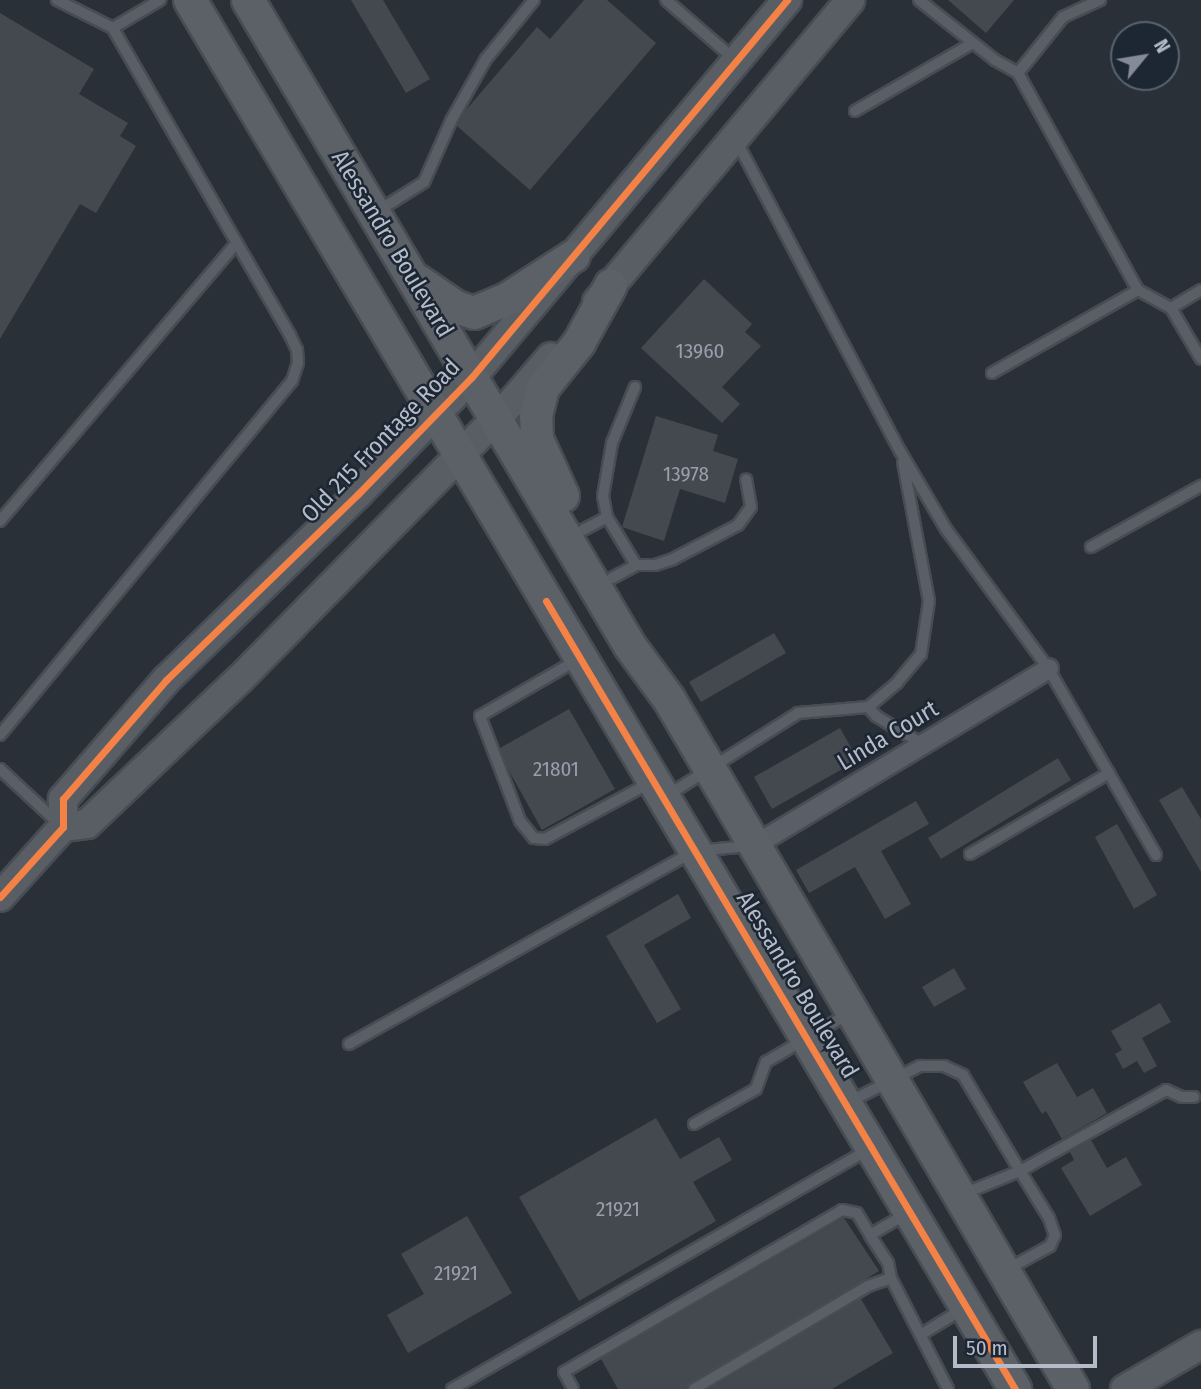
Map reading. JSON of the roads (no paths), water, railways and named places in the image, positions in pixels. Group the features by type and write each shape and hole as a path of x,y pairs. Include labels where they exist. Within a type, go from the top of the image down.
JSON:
{"main road":[{"name":"Alessandro Boulevard","path":"190,0 1015,1389"},
{"name":"Alessandro Boulevard","path":"248,0 630,646 669,699 1073,1389"},
{"path":"411,276 456,307 474,313 509,298 574,256"},
{"path":"611,285 579,343 542,388 536,416 537,439 545,461 595,524 624,572 669,699"}],"street":[{"name":"Old 215 Frontage Road","path":"62,827 63,799 166,680 358,494 471,377 787,0"},
{"path":"0,897 62,827 87,824 240,679 496,419 850,0"},
{"name":"Linda Court","path":"754,845 1048,668"},
{"path":"1125,1389 1201,1345"}],"lane":[{"path":"0,736 292,381 298,363 297,349 113,28 57,0"},
{"path":"113,28 160,0"},
{"path":"374,213 424,182 451,121 486,59 534,0"},
{"path":"666,0 737,61"},
{"path":"919,0 973,43 1018,73 1138,290 1171,308 1201,359"},
{"path":"1073,0 1082,8"},
{"path":"1018,73 1063,17 1100,0"},
{"path":"855,111 973,43"},
{"path":"735,138 900,451 946,529 1048,668 1156,855"},
{"path":"0,521 236,243"},
{"path":"992,373 1138,290"},
{"path":"1171,308 1201,290"},
{"path":"595,524 612,443 635,387"},
{"path":"580,658 480,716 520,821 534,838 545,839 709,770 798,713 868,707 897,684 921,654 929,601 900,451"},
{"path":"624,572 673,559 738,525 751,507 746,479"},
{"path":"1091,547 1201,486"},
{"path":"868,707 876,716 922,744"},
{"path":"0,769 62,827"},
{"path":"970,854 1109,773"},
{"path":"349,1044 695,851 754,845"},
{"path":"694,1124 756,1089 766,1062 852,1012"},
{"path":"846,1104 920,1066 944,1066 963,1076 1049,1218 1055,1235 1050,1245 1004,1271"},
{"path":"960,1195 1020,1171 1166,1090 1182,1097 1194,1097"},
{"path":"452,1389 872,1148"},
{"path":"573,1389 564,1372 842,1210 857,1213 888,1263 891,1278 948,1389"},
{"path":"870,1235 909,1212"},
{"path":"694,1389 868,1286 891,1278"},
{"path":"922,1334 966,1307"}]}
